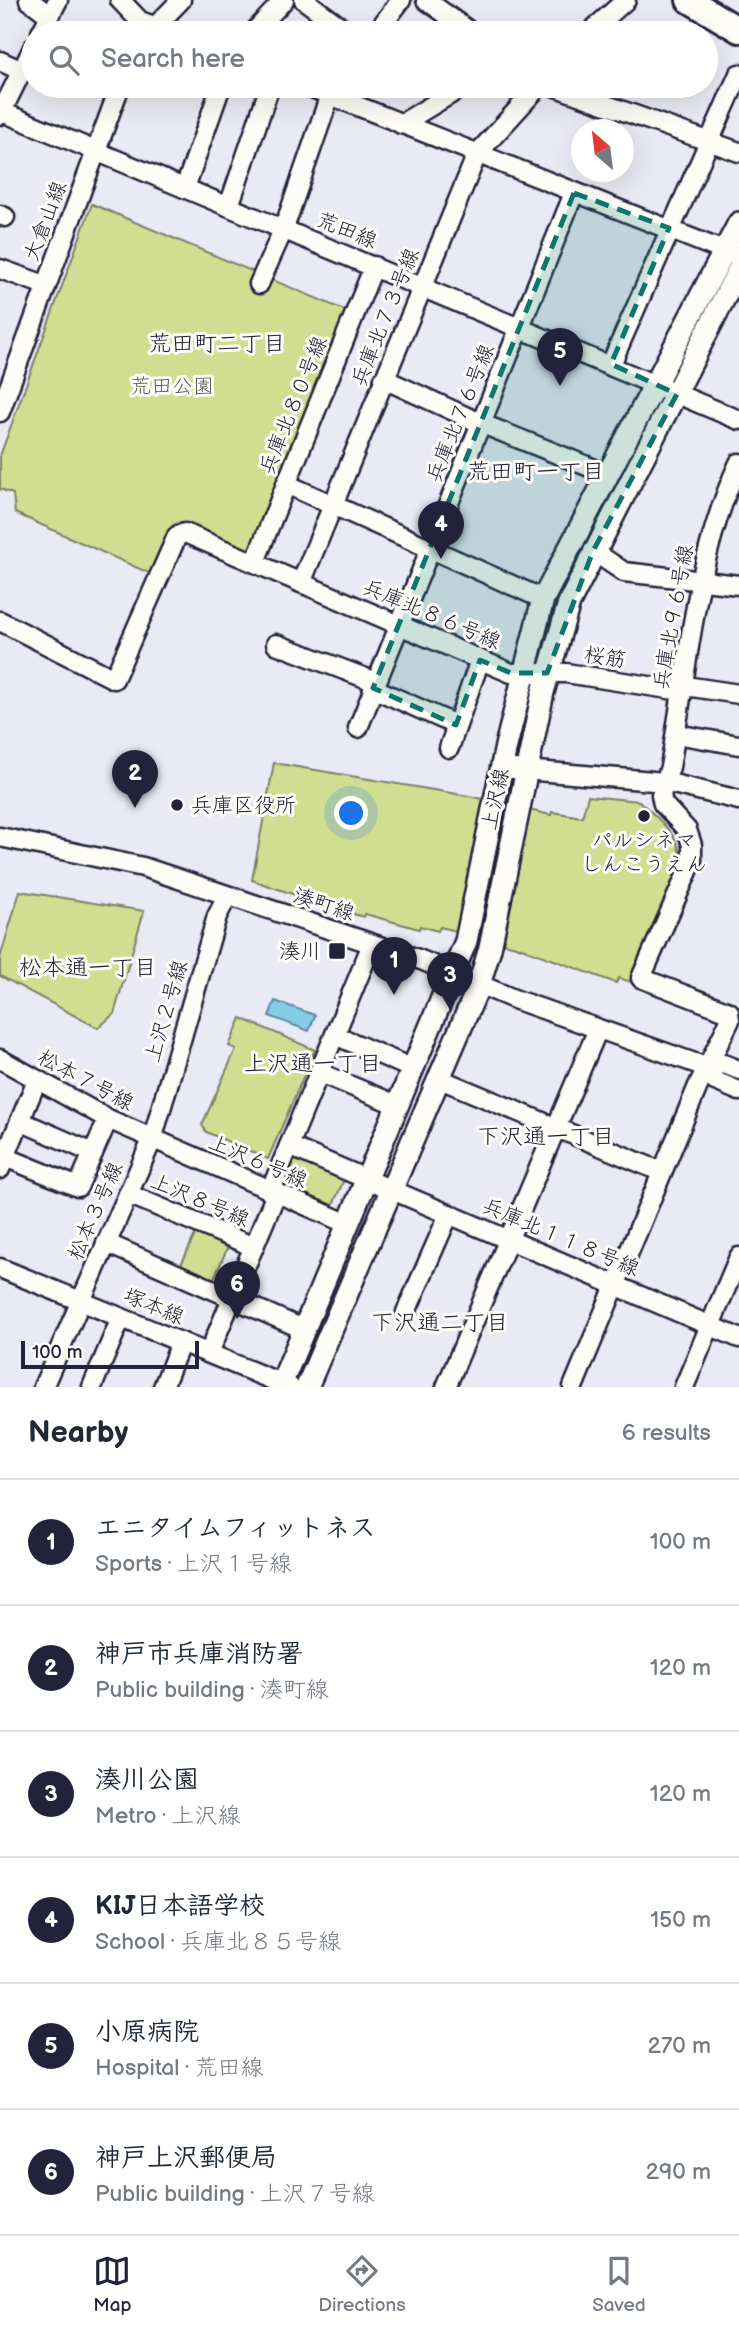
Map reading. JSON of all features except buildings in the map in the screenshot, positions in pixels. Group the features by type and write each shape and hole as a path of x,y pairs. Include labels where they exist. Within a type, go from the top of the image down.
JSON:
{"highway":[{"path":"689,0 739,30"},
{"path":"720,0 739,11"}],"main road":[{"name":"上沢線","path":"283,1386 346,1223 466,942 502,768 543,599 655,384 732,254 739,223"},
{"name":"上沢線","path":"307,1387 478,985 490,948 547,673 569,603 593,551 677,394 739,269"}],"street":[{"path":"29,0 54,7"},
{"path":"120,0 140,21"},
{"path":"160,21 181,0"},
{"path":"264,21 284,0"},
{"path":"304,0 333,21"},
{"path":"385,21 401,0"},
{"path":"426,0 455,21"},
{"path":"602,21 626,0"},
{"path":"0,61 21,71"},
{"path":"1,112 21,73"},
{"path":"611,364 668,229 739,74"},
{"name":"大倉山線","path":"0,412 5,383 116,98"},
{"path":"185,188 217,98"},
{"path":"229,206 266,98"},
{"path":"259,284 284,229 331,98"},
{"path":"350,98 401,124 732,254"},
{"path":"401,124 444,98"},
{"name":"兵庫北７３号線","path":"301,583 477,154 528,98"},
{"path":"587,98 739,152"},
{"name":"荒田線","path":"1,112 422,285 739,420"},
{"name":"兵庫北７６号線","path":"358,728 574,193"},
{"name":"兵庫北８０号線","path":"256,562 374,266"},
{"path":"0,269 44,285"},
{"path":"384,379 480,423 607,474"},
{"name":"兵庫北９６号線","path":"665,782 676,734 701,580 720,503 739,463"},
{"path":"286,484 543,599"},
{"name":"兵庫北８６号線","path":"0,621 114,679 177,536 184,533 511,673 547,673"},
{"path":"593,551 624,572 739,585"},
{"path":"276,644 374,685 456,725"},
{"path":"449,748 480,660"},
{"name":"桜筋","path":"547,673 675,690 683,688 739,694"},
{"path":"676,734 739,745"},
{"path":"502,768 665,782 739,800"},
{"path":"574,1387 706,1068 730,1020 729,1012 642,978 692,862 692,845 687,830 663,804 665,782"},
{"name":"湊町線","path":"0,837 143,867 454,973 478,985 706,1068 724,1063 739,1070"},
{"name":"上沢２号線","path":"152,1140 217,916 227,897"},
{"path":"209,1353 254,1247 289,1146 372,944"},
{"path":"446,1387 598,1029"},
{"path":"335,1035 412,1069"},
{"name":"松本７号線","path":"0,1059 108,1119 152,1140"},
{"name":"湊町線","path":"706,1068 715,1081 739,1091"},
{"path":"320,1073 397,1105"},
{"path":"440,1079 662,1172"},
{"path":"37,1080 11,1129 3,1163 78,1187 108,1119"},
{"path":"11,1129 93,1153"},
{"name":"上沢６号線","path":"152,1140 346,1223"},
{"name":"松本３号線","path":"43,1387 152,1140"},
{"name":"兵庫北１１８号線","path":"289,1146 739,1338"},
{"name":"上沢８号線","path":"128,1194 254,1247"},
{"path":"406,1312 449,1214"},
{"path":"106,1243 303,1329"},
{"path":"684,1387 739,1257"},
{"name":"塚本線","path":"0,1268 283,1386"},
{"path":"92,1387 121,1318"},
{"path":"163,1387 181,1342"}],"highlighted area":[{"path":"574,193 669,228 611,364 677,394 593,551 547,673 511,673 480,660 456,725 373,688"}],"green space":[{"name":"荒田公園","path":"92,204 349,312 254,547 245,551 180,522 173,525 151,574 15,513 13,494 0,489 0,456"},
{"path":"274,763 469,796 551,815 552,812 582,817 588,796 639,801 671,833 678,846 680,859 673,894 634,983 619,978 616,983 516,946 440,927 438,931 420,926 419,929 365,914 364,917 336,909 337,904 322,898 319,903 252,880"},
{"path":"20,891 144,911 114,1014 98,1028 0,976 0,958"},
{"path":"241,1018 315,1050 268,1159 206,1132 202,1125 236,1049 229,1046"},
{"path":"289,1154 346,1175 333,1205 285,1187 280,1176"},
{"path":"198,1228 230,1242 213,1281 180,1267"}],"water":[{"path":"275,1001 315,1015 309,1031 269,1016"}],"place":[{"name":"小原病院","path":"560,386"},
{"name":"KIJ日本語学校","path":"441,559"},
{"name":"兵庫区役所","path":"177,805"},
{"name":"神戸市兵庫消防署","path":"135,808"},
{"name":"パルシネマ しんこうえん","path":"644,816"},
{"name":"湊川","path":"337,951"},
{"name":"エニタイムフィットネス","path":"394,995"},
{"name":"湊川公園","path":"450,1010"},
{"name":"神戸上沢郵便局","path":"237,1319"}],"district":[{"name":"荒田町二丁目","path":"217,343"},
{"name":"荒田町一丁目","path":"536,471"},
{"name":"松本通一丁目","path":"88,967"},
{"name":"上沢通一丁目","path":"313,1063"},
{"name":"下沢通一丁目","path":"546,1136"},
{"name":"下沢通二丁目","path":"440,1322"}]}
